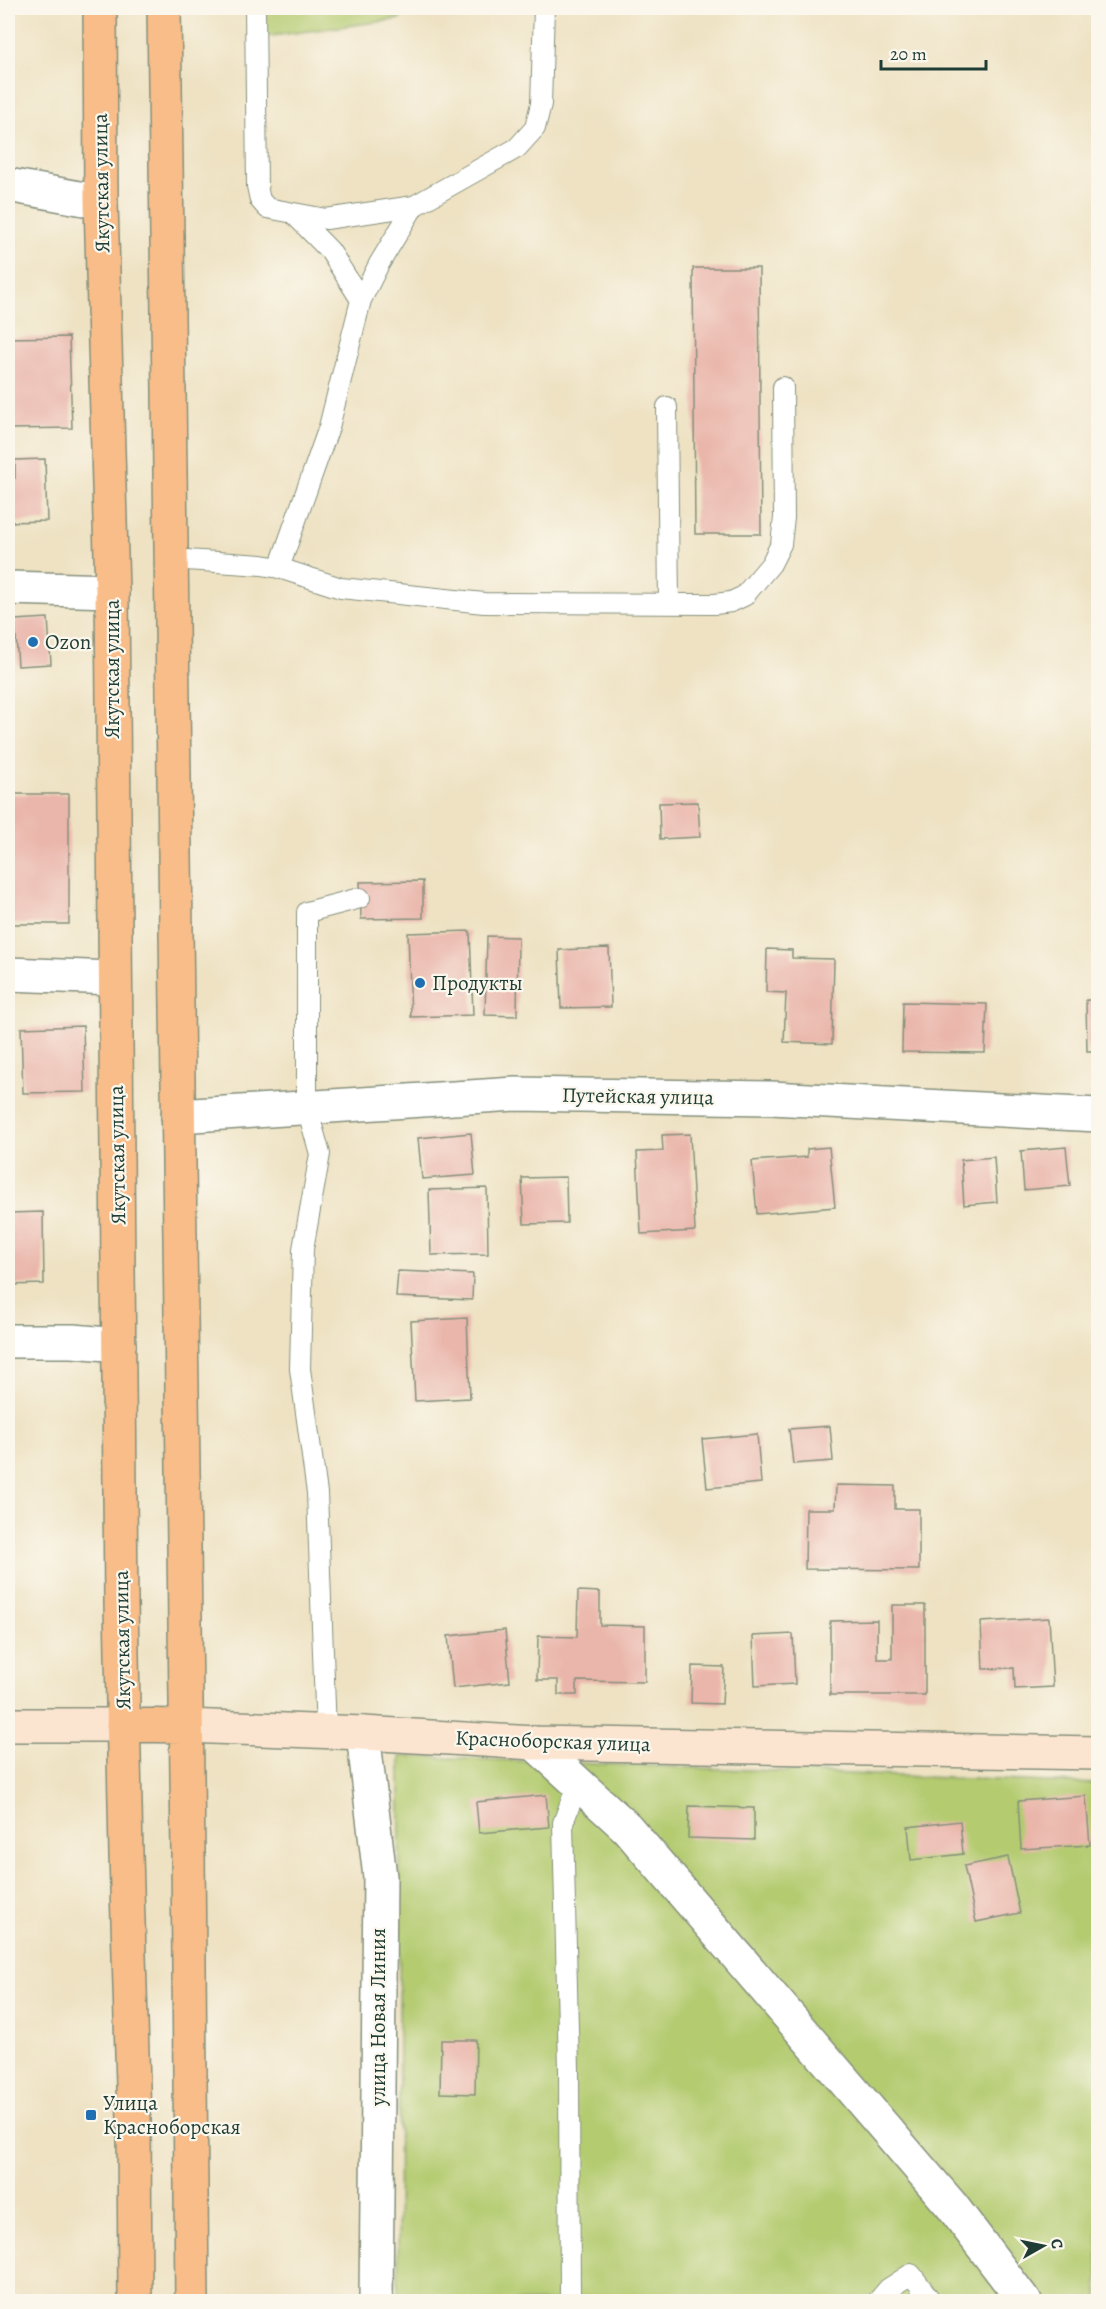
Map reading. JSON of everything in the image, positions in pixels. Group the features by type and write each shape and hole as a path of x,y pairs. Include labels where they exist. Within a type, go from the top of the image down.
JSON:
{"main road":[{"name":"Якутская улица","path":"100,8 101,202 112,591 123,1725 134,2119 135,2301"},
{"path":"164,8 192,2301"},
{"name":"Красноборская улица","path":"123,1725 186,1726"}],"street":[{"path":"8,185 101,202"},
{"path":"8,588 112,591"},
{"path":"8,974 114,978"},
{"name":"Путейская улица","path":"178,1116 515,1094 771,1098 1098,1115"},
{"path":"8,1341 73,1341 119,1345"},
{"name":"Красноборская улица","path":"8,1725 123,1725"},
{"name":"Красноборская улица","path":"186,1726 534,1743 1098,1753"},
{"name":"улица Новая Линия","path":"363,1733 380,1877 376,2301"},
{"path":"534,1743 635,1837 952,2206 1025,2301"}],"lane":[{"path":"255,8 260,201 267,208 326,219 414,206 517,148 536,128 541,104 544,8"},
{"path":"279,568 329,427 361,300 379,264 414,206"},
{"path":"293,213 330,251 361,300"},
{"path":"171,559 262,564 342,588 484,603 716,604 730,602 744,596 771,564 781,544 784,518 783,387"},
{"path":"667,407 669,604"},
{"path":"326,1732 317,1493 300,1369 303,1249 320,1154 307,1108 307,912 360,898"},
{"path":"570,2301 569,2069 563,1822 578,1783"},
{"path":"877,2301 888,2289 911,2274 932,2301"}],"green space":[{"path":"264,8 412,8 399,19 264,37"},
{"path":"400,1756 1098,1784 1098,2301 398,2302"}],"building":[{"path":"693,268 759,268 761,534 695,534"},
{"path":"69,337 72,428 8,429 8,338"},
{"path":"45,459 47,521 8,522 8,479 15,478 15,460"},
{"name":"Ozon","path":"48,618 51,664 18,666 15,620"},
{"path":"8,794 69,794 69,924 8,924"},
{"path":"698,802 700,837 660,839 659,803"},
{"path":"423,881 423,918 361,919 360,882"},
{"path":"470,931 473,1015 411,1017 408,933"},
{"path":"487,936 518,937 517,1016 485,1015"},
{"path":"609,948 611,1007 561,1008 559,950"},
{"path":"767,949 792,950 792,958 834,959 832,1044 784,1042 786,993 766,992"},
{"path":"1086,1000 1098,1000 1098,1051 1087,1051"},
{"path":"903,1002 987,1004 985,1053 902,1052"},
{"path":"83,1026 85,1092 23,1093 21,1028"},
{"path":"471,1133 475,1175 422,1179 418,1138"},
{"path":"690,1134 695,1231 641,1234 637,1152 663,1151 662,1135"},
{"path":"829,1147 835,1207 757,1214 752,1161 807,1157 807,1149"},
{"path":"1066,1147 1070,1186 1024,1190 1021,1151"},
{"path":"994,1157 997,1202 964,1205 961,1160"},
{"path":"566,1177 567,1223 524,1224 522,1178"},
{"path":"487,1188 488,1254 431,1255 429,1190"},
{"path":"43,1212 44,1284 8,1285 8,1213"},
{"path":"398,1271 473,1274 472,1300 396,1297"},
{"path":"467,1318 470,1398 415,1401 411,1321"},
{"path":"830,1426 833,1461 793,1464 789,1429"},
{"path":"757,1434 761,1483 707,1488 702,1439"},
{"path":"836,1485 895,1486 895,1509 919,1509 919,1570 805,1569 806,1509 835,1509"},
{"path":"578,1591 600,1592 600,1625 645,1626 645,1682 577,1681 577,1695 558,1695 558,1680 537,1680 538,1636 577,1637"},
{"path":"892,1605 925,1605 925,1695 830,1695 830,1621 877,1620 877,1659 892,1659"},
{"path":"1049,1618 1053,1687 1015,1689 1014,1668 983,1669 981,1622"},
{"path":"505,1630 510,1682 453,1688 448,1636"},
{"path":"793,1634 795,1684 755,1686 753,1636"},
{"path":"692,1666 724,1667 722,1704 691,1703"},
{"path":"546,1795 549,1827 479,1833 476,1802"},
{"path":"1086,1796 1090,1845 1021,1849 1018,1801"},
{"path":"689,1806 754,1808 754,1840 688,1838"},
{"path":"960,1821 963,1854 911,1860 908,1827"},
{"path":"1008,1857 1020,1913 976,1922 964,1866"},
{"path":"441,2040 476,2040 475,2094 440,2093"}],"place":[{"name":"Ozon","path":"33,642"},
{"name":"Продукты","path":"420,983"},
{"name":"Улица Красноборская","path":"91,2115"}]}
